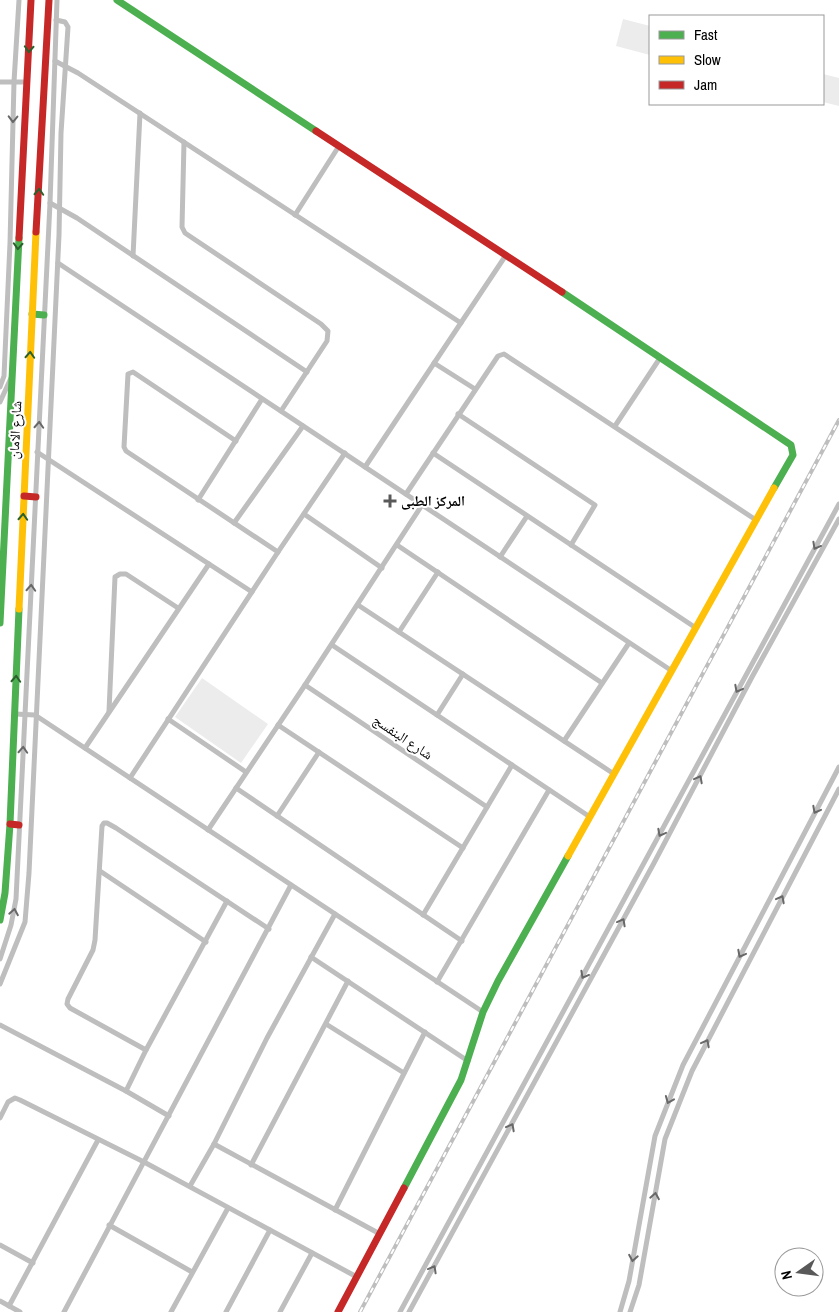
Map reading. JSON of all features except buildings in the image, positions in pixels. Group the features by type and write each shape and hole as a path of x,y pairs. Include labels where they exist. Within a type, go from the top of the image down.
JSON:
{"street":[{"path":"0,387 4,376 14,82 19,0"},
{"name":"شارع الامان","path":"0,622 31,0"},
{"name":"شارع الامان","path":"0,920 5,893 10,824 32,314 48,0"},
{"path":"0,959 10,932 16,899 50,202 57,0"},
{"path":"117,0 506,254 792,447 793,455 498,981 483,1012 461,1080 338,1312"},
{"path":"0,984 20,936 26,909 49,459 67,26 65,22 56,20"},
{"path":"47,38 56,40"},
{"path":"55,61 140,113 461,323"},
{"path":"0,82 27,82"},
{"path":"134,256 140,113"},
{"path":"184,142 183,230 325,327 328,334 327,341 281,411"},
{"path":"295,215 339,146"},
{"path":"50,202 307,372"},
{"path":"365,467 506,254"},
{"path":"58,262 672,671"},
{"path":"32,314 44,315"},
{"path":"406,494 498,356 504,354 756,520"},
{"path":"614,426 660,358"},
{"path":"434,363 476,389"},
{"path":"236,440 133,372 128,374 124,446 129,454 278,552"},
{"path":"0,402 12,376"},
{"path":"198,500 262,398"},
{"path":"458,414 595,505 571,545"},
{"path":"234,523 303,426"},
{"path":"37,452 252,592"},
{"path":"130,778 345,453"},
{"path":"433,453 696,628"},
{"path":"24,496 36,497"},
{"path":"400,1312 839,504"},
{"path":"208,830 332,645 422,505"},
{"path":"304,514 382,568"},
{"path":"500,557 526,516"},
{"path":"410,1312 839,519"},
{"path":"0,529 4,542"},
{"path":"397,545 602,684"},
{"path":"85,748 209,564"},
{"path":"399,632 438,572"},
{"path":"109,711 115,577 120,574 126,574 178,608"},
{"path":"358,605 614,774"},
{"path":"564,741 630,642"},
{"path":"332,645 590,817"},
{"path":"437,715 463,674"},
{"name":"شارع البنفسج","path":"305,685 488,807"},
{"path":"15,714 35,715 483,1012"},
{"path":"168,719 246,772"},
{"path":"278,725 463,848"},
{"path":"277,816 320,752"},
{"path":"423,915 512,765"},
{"path":"620,1312 629,1281 655,1136 677,1080 686,1058 839,767"},
{"path":"236,788 462,940"},
{"path":"630,1312 639,1285 665,1139 700,1053 839,789"},
{"path":"437,982 549,790"},
{"path":"146,1050 70,1008 67,1004 68,998 93,950 98,918 102,826 104,823 108,823 269,929"},
{"path":"10,824 19,825"},
{"path":"100,871 206,942"},
{"path":"64,1312 291,885"},
{"path":"126,1091 146,1050 227,901"},
{"path":"190,1186 214,1144 267,1038 335,914"},
{"path":"312,957 468,1061"},
{"path":"251,1165 348,981"},
{"path":"326,1024 404,1073"},
{"path":"0,1025 126,1091 169,1116"},
{"path":"335,1210 425,1032"},
{"path":"677,1080 687,1084"},
{"path":"0,1118 8,1102 15,1098 190,1186 358,1277"},
{"path":"9,1306 98,1140"},
{"path":"214,1144 380,1234"},
{"path":"171,1312 228,1208"},
{"path":"109,1225 192,1272"},
{"path":"226,1312 270,1230"},
{"path":"0,1245 33,1263"},
{"path":"280,1312 312,1253"},
{"path":"0,1301 20,1312"}],"shaded area":[{"path":"623,19 649,26 649,55 616,46"},
{"path":"824,74 839,78 839,106 824,102"},
{"path":"202,678 268,724 241,763 175,717"}],"railway":[{"path":"360,1312 839,420"}],"traffic: fast":[{"path":"117,0 316,131"},
{"path":"0,623 19,238"},
{"path":"562,292 791,445 793,455 774,488"},
{"path":"32,314 44,315"},
{"path":"0,920 5,893 10,824 19,609"},
{"path":"404,1188 461,1080 483,1012 498,981 568,856"}],"traffic: slow":[{"path":"19,609 36,232"},
{"path":"568,856 774,488"}],"traffic: jam":[{"path":"19,238 31,0"},
{"path":"36,232 49,0"},
{"path":"316,131 562,292"},
{"path":"24,496 36,497"},
{"path":"10,824 19,825"},
{"path":"338,1312 404,1188"}],"place":[{"name":"المركز الطبى","path":"390,501"}]}
